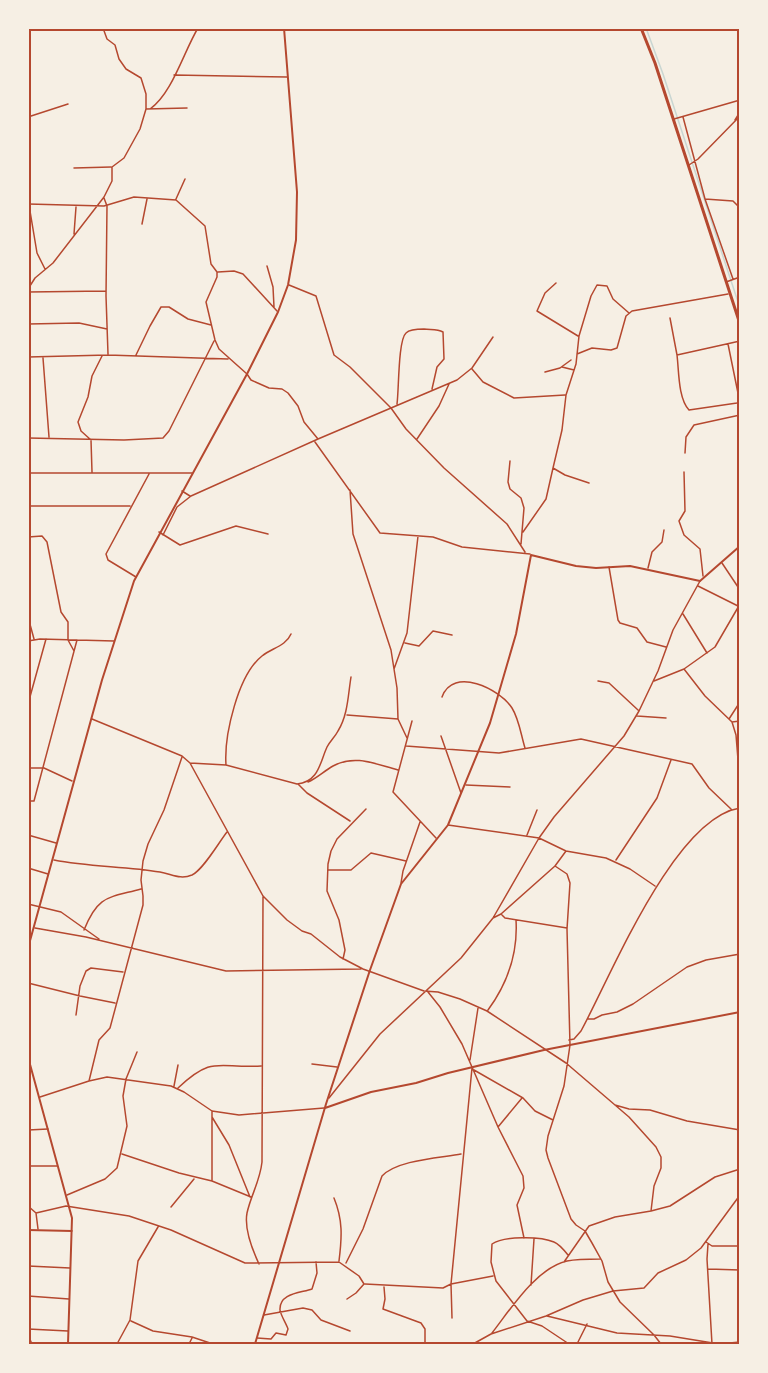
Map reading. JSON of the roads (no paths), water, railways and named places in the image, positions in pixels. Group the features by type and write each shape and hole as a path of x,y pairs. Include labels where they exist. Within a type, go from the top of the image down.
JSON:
{"main road":[{"path":"641,28 740,324"}],"street":[{"path":"74,168 112,166 124,158 140,129 146,109 144,83 139,75 126,69 119,59 115,45 107,39 104,28"},
{"path":"150,109 159,100 174,75 198,28"},
{"path":"28,948 114,642 135,577 247,374 278,312 288,285 296,250 297,210 295,156 284,28"},
{"path":"174,75 287,77"},
{"path":"673,120 740,100"},
{"path":"28,117 68,104"},
{"path":"146,109 187,108"},
{"path":"734,121 740,112"},
{"path":"688,166 694,163 740,116"},
{"path":"683,117 705,199 733,279"},
{"path":"106,291 28,290 35,278 53,263 104,197 112,181 112,166"},
{"path":"176,200 185,179"},
{"path":"104,197 107,206 108,355"},
{"path":"46,270 37,253 29,204 107,206 134,197 176,200 205,225 212,266 217,272 217,281 206,299 219,349 251,380 288,393 298,406 304,422 318,439"},
{"path":"142,224 147,198"},
{"path":"705,199 733,201 740,208"},
{"path":"74,235 74,213 77,206"},
{"path":"267,266 275,301 273,308"},
{"path":"217,272 234,271 243,274 278,312"},
{"path":"726,282 740,277"},
{"path":"556,283 544,293 537,311 579,336"},
{"path":"288,285 316,296 332,352 391,408 416,440 444,468 507,524 525,552"},
{"path":"522,533 546,499 562,430 566,395 574,370 579,336 591,296 597,285 607,286 614,299 629,313"},
{"path":"577,354 592,348 611,350 617,348 629,313 636,310 729,294"},
{"path":"136,356 161,308 169,307 188,319 211,325"},
{"path":"670,318 682,394 689,410 736,403 740,400 728,344"},
{"path":"28,324 80,323 108,329"},
{"path":"397,406 400,389 401,344 410,330 439,330 443,333 444,358 437,367 432,390"},
{"path":"162,535 177,507 191,496 465,375 493,337"},
{"path":"28,438 155,440 166,436 215,340"},
{"path":"677,355 740,341"},
{"path":"92,473 91,440 81,431 78,422 88,397 92,375 103,355"},
{"path":"28,357 108,355 229,359"},
{"path":"43,357 49,438"},
{"path":"545,372 571,360"},
{"path":"561,366 574,370"},
{"path":"472,368 483,382 514,398 566,395"},
{"path":"416,440 439,406 449,383"},
{"path":"685,453 686,437 694,425 740,415"},
{"path":"314,441 380,533 418,535 444,540 462,547 525,552 576,566 630,566 700,580"},
{"path":"510,461 508,482 510,489 524,503 521,544"},
{"path":"553,468 565,475 589,483"},
{"path":"684,472 685,511 679,521 684,535 700,549 703,577"},
{"path":"28,473 192,473"},
{"path":"135,577 106,557 150,473"},
{"path":"350,489 353,534 391,650 398,719 407,739"},
{"path":"182,491 191,496"},
{"path":"28,506 131,506"},
{"path":"159,532 180,544 236,526 268,534"},
{"path":"648,569 650,557 662,542 664,530"},
{"path":"394,670 407,633 418,535"},
{"path":"28,537 42,536 47,542 61,612 69,622 68,640 75,653"},
{"path":"327,1100 380,1034 461,958 493,918 539,838 616,747 636,716 682,613 700,580 740,546"},
{"path":"401,884 448,825 462,794 499,697 516,634 531,555"},
{"path":"722,562 740,590"},
{"path":"609,567 618,620 637,628 647,642 666,648"},
{"path":"736,583 740,581"},
{"path":"653,681 684,669 716,647 739,606 698,586"},
{"path":"682,613 708,653"},
{"path":"28,617 34,639"},
{"path":"404,642 419,646 433,631 452,635"},
{"path":"226,765 227,741 238,694 245,679 261,657 288,640 291,634"},
{"path":"28,641 46,639 114,642"},
{"path":"28,704 46,639"},
{"path":"28,801 34,801 77,640"},
{"path":"684,669 705,696 732,722 736,735 740,784"},
{"path":"306,782 321,767 327,747 345,715 351,677"},
{"path":"598,681 609,683 639,711"},
{"path":"442,697 449,686 463,682 486,686 512,708 525,748"},
{"path":"729,718 740,702"},
{"path":"345,715 398,719"},
{"path":"636,716 666,718"},
{"path":"92,719 182,756 190,763 262,896 302,931 310,933 328,949 363,969"},
{"path":"412,721 393,792 437,839"},
{"path":"732,722 740,721"},
{"path":"441,736 462,794"},
{"path":"405,746 508,752 581,739 692,764 709,788 731,809"},
{"path":"89,1081 97,1044 100,1037 110,1028 143,905 141,869 148,844 164,810 182,756"},
{"path":"297,784 314,779 335,765 351,759 361,759 399,770"},
{"path":"615,861 652,806 671,759"},
{"path":"190,763 226,765 297,784 352,822"},
{"path":"28,768 44,768 74,782"},
{"path":"465,785 510,787"},
{"path":"568,1040 576,1037 656,887 692,837 716,817 731,809 740,808"},
{"path":"343,959 345,950 339,920 327,891 327,870 333,845 366,809"},
{"path":"527,836 537,810"},
{"path":"255,1344 327,1100 421,822"},
{"path":"448,825 539,838 566,851 615,861 656,887"},
{"path":"52,860 84,866 141,869 163,872 177,877 192,875 228,831"},
{"path":"28,835 57,843"},
{"path":"493,918 501,914 555,866 566,851"},
{"path":"327,870 351,870 371,853 406,861"},
{"path":"555,866 569,878 567,928 568,1040 570,1045 564,1086 546,1150 572,1219 585,1231 601,1259 613,1291 661,1344"},
{"path":"28,868 48,874"},
{"path":"84,930 97,904 115,896 142,889"},
{"path":"259,1264 251,1246 246,1219 251,1197 261,1172 262,896"},
{"path":"28,904 61,912 103,941"},
{"path":"501,914 506,918 567,928"},
{"path":"487,1011 502,987 511,963 517,938 516,920"},
{"path":"34,928 103,941 226,971 370,970 487,1011 566,1063 615,1105 656,1147 661,1156 661,1168 654,1186 651,1212"},
{"path":"587,1018 594,1019 633,1004 687,967 706,960 740,954"},
{"path":"76,1015 80,986 88,969 124,972"},
{"path":"28,983 116,1003"},
{"path":"426,991 440,1007 462,1044 524,1180 524,1188 517,1205 524,1238"},
{"path":"469,1062 478,1007"},
{"path":"40,1097 107,1077 176,1088 212,1111 244,1116 325,1108 371,1092 416,1083 544,1050 740,1012"},
{"path":"66,1195 108,1177 117,1168 127,1126 123,1102 126,1079 136,1052"},
{"path":"28,1057 70,1208 72,1231 68,1344"},
{"path":"176,1088 196,1072 215,1064 241,1067 263,1066"},
{"path":"312,1064 338,1068"},
{"path":"176,1088 178,1065"},
{"path":"473,1068 523,1098 535,1111 553,1120"},
{"path":"452,1318 451,1284 473,1068"},
{"path":"498,1127 523,1098"},
{"path":"615,1105 629,1109 650,1110 687,1121 740,1130"},
{"path":"212,1111 212,1181"},
{"path":"212,1117 229,1145 251,1197"},
{"path":"28,1130 48,1130"},
{"path":"121,1154 195,1178 212,1181 251,1197"},
{"path":"346,1264 363,1229 382,1176 387,1171 400,1165 463,1154"},
{"path":"30,1166 57,1166"},
{"path":"564,1262 585,1231 596,1222 651,1212 682,1200 715,1177 740,1169"},
{"path":"171,1208 195,1178"},
{"path":"473,1344 491,1334 546,1316 583,1300 613,1291 644,1288 658,1273 686,1260 707,1243 740,1195"},
{"path":"334,1198 342,1220 339,1262"},
{"path":"28,1206 36,1214 38,1230"},
{"path":"36,1214 64,1206 129,1216 188,1237 245,1263 316,1261 346,1264 359,1275 364,1284"},
{"path":"117,1344 130,1320 138,1261 159,1226"},
{"path":"28,1230 72,1231"},
{"path":"568,1255 555,1242 524,1238 502,1239 492,1244 490,1248 494,1276 527,1321 542,1326 569,1344"},
{"path":"531,1285 534,1239"},
{"path":"707,1243 725,1247 740,1246"},
{"path":"707,1243 712,1344"},
{"path":"491,1334 514,1304 543,1274 564,1262 601,1259"},
{"path":"256,1338 271,1339 276,1332 286,1335 288,1329 280,1312 281,1305 295,1292 312,1289 317,1273 316,1261"},
{"path":"28,1266 70,1268"},
{"path":"707,1269 740,1270"},
{"path":"347,1299 364,1284 443,1288 451,1284 494,1276"},
{"path":"383,1286 385,1299 383,1308 422,1323 425,1329 425,1344"},
{"path":"28,1296 70,1299"},
{"path":"264,1315 303,1308 312,1310 321,1320 350,1331"},
{"path":"546,1316 617,1333 674,1336 712,1344 740,1342"},
{"path":"130,1320 153,1331 192,1337 213,1344"},
{"path":"577,1344 587,1324"},
{"path":"28,1329 68,1331"},
{"path":"28,1335 32,1344"},
{"path":"189,1344 192,1337"}],"waterway":[{"path":"646,28 740,308"}]}
